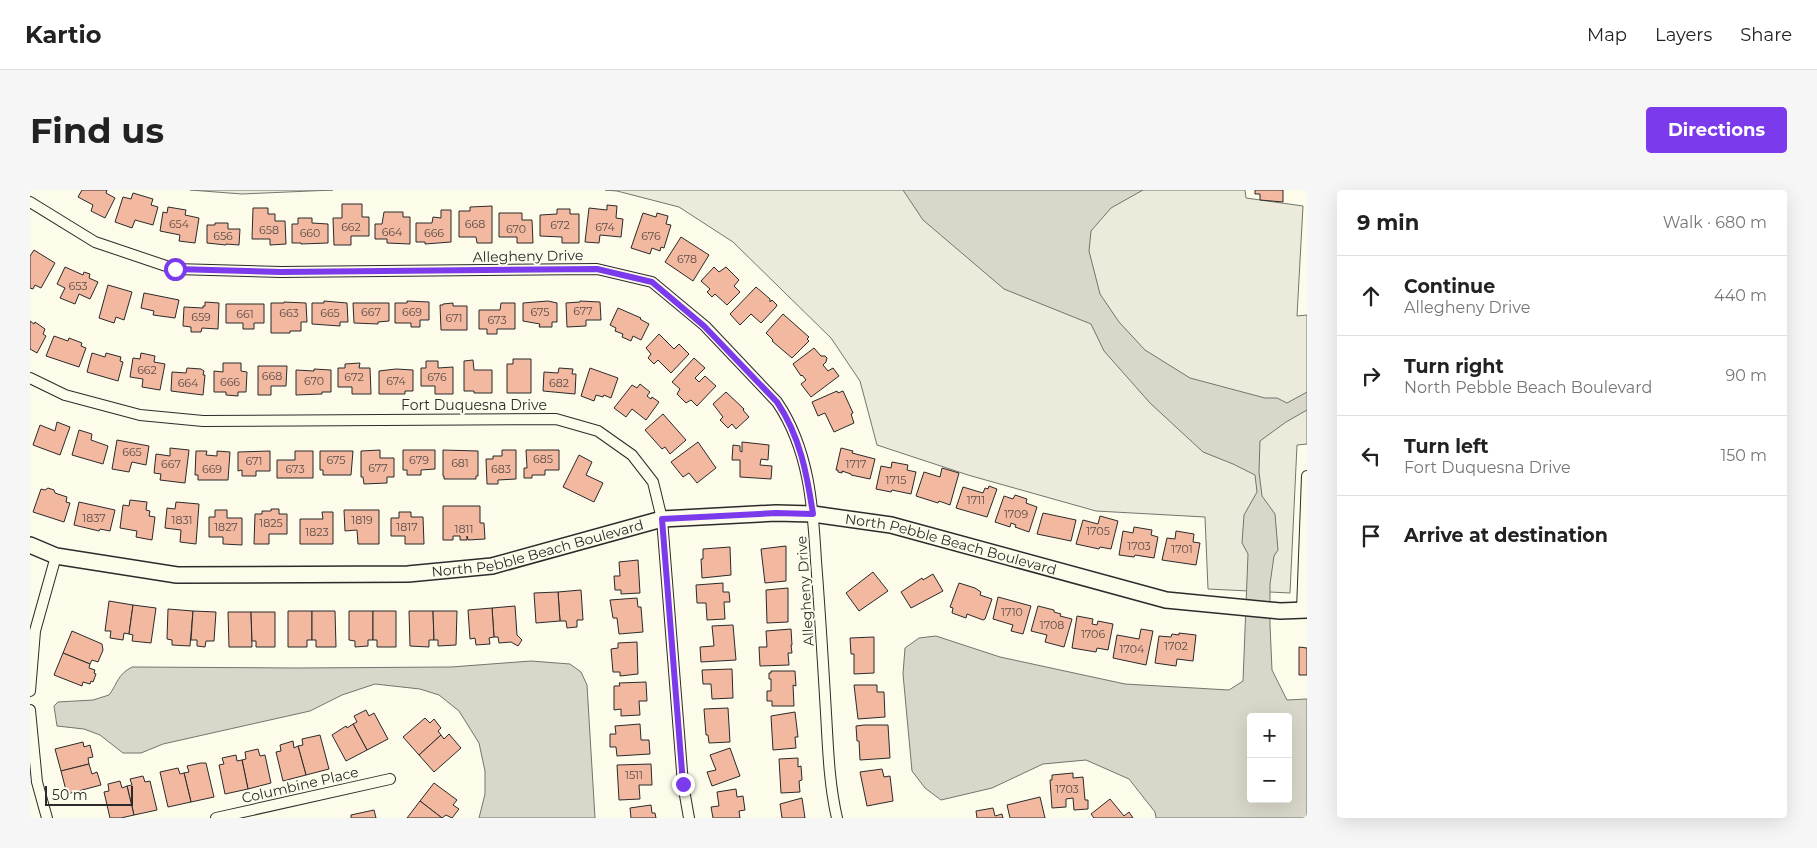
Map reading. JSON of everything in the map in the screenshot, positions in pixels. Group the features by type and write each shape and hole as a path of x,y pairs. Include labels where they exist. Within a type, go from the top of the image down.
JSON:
{"street":[{"name":"Allegheny Drive","path":"30,202 95,242 175,269 281,272 597,269 652,282 704,326 777,402 786,415 799,445 805,467 813,514 829,752 834,806 838,818"},
{"name":"Fort Duquesna Drive","path":"30,378 65,395 140,415 203,421 556,419 598,431 632,455 654,482 662,519 683,784 689,818"},
{"path":"1305,610 1307,476"},
{"name":"North Pebble Beach Boulevard","path":"30,545 56,556 177,575 408,574 492,566 662,519 776,513 813,514 891,525 1166,600 1280,611 1305,610"},
{"path":"30,690 35,631 56,556"},
{"path":"30,710 37,782 47,818"},
{"name":"Columbine Place","path":"216,818 390,779"}],"shaded area":[{"path":"190,190 333,190 242,194"},
{"path":"605,190 1245,190 1246,198 1303,206 1297,316 1307,315 1307,444 1297,445 1290,593 1208,589 1205,517 1096,511 968,475 877,445 860,381 831,338 733,242 679,207 617,191"},
{"path":"903,190 1143,190 1111,208 1091,231 1089,251 1100,294 1119,322 1145,350 1190,378 1265,398 1277,398 1287,403 1307,392 1307,410 1286,422 1260,441 1259,472 1262,496 1275,514 1278,550 1274,556 1270,584 1272,670 1287,700 1307,699 1307,818 1156,818 1155,812 1129,779 1086,760 1043,764 992,788 941,800 925,788 912,771 903,674 905,648 919,638 936,636 1000,657 1125,684 1229,690 1243,681 1248,554 1242,543 1244,515 1257,492 1255,475 1203,452 1150,403 1104,351 1091,324 1004,289 923,220"},
{"path":"531,661 570,664 581,672 587,685 595,818 479,818 485,794 485,771 479,743 459,711 439,695 420,689 375,684 342,695 310,711 163,744 141,753 123,753 100,735 84,729 57,726 54,706 58,702 93,700 109,695 121,676 132,667 451,667"}],"building":[{"path":"82,190 107,190 106,193 115,198 105,218 91,211 93,205 78,197"},
{"path":"1255,190 1283,190 1283,202 1260,200 1260,194 1255,194"},
{"path":"133,193 153,199 151,205 158,207 153,225 135,220 132,228 115,222 123,197 131,199"},
{"path":"342,204 362,204 362,217 369,217 369,236 351,236 351,245 334,245 333,218 342,218"},
{"path":"607,205 617,206 616,218 623,219 621,237 600,235 599,243 585,242 589,208 607,210"},
{"path":"492,206 492,243 477,243 476,237 459,237 459,211 470,211 470,207"},
{"path":"168,207 186,210 185,215 199,218 195,243 179,241 180,235 160,231 163,212 167,213"},
{"path":"253,208 268,208 268,214 275,214 275,221 285,221 286,244 270,245 270,239 252,239"},
{"path":"557,209 570,209 570,214 579,214 579,243 562,243 562,237 540,236 540,215 557,214"},
{"path":"441,210 451,210 451,242 425,244 425,242 416,242 416,223 432,223 433,217 441,218"},
{"path":"384,212 403,212 403,217 410,217 410,244 387,243 387,239 375,239 375,224 382,224"},
{"path":"499,213 522,213 522,220 532,220 533,243 517,243 517,237 499,237"},
{"path":"643,213 656,217 657,213 668,216 666,224 671,225 664,248 661,247 660,251 652,248 650,254 631,248"},
{"path":"298,218 312,218 312,223 328,224 328,243 292,243 292,224 298,224"},
{"path":"215,223 228,223 228,229 240,229 239,245 207,243 207,225 215,225"},
{"path":"681,237 709,255 693,281 665,262"},
{"path":"34,250 55,263 41,288 35,285 33,289 30,288 30,256"},
{"path":"65,267 83,275 84,272 90,274 89,278 98,282 90,299 79,294 75,304 60,298 65,288 57,284"},
{"path":"714,267 719,272 726,267 739,280 734,286 740,292 727,305 715,294 712,297 707,292 710,289 701,281"},
{"path":"108,285 132,292 124,320 116,317 114,323 99,318"},
{"path":"756,287 770,299 770,302 772,300 777,305 761,323 751,314 740,325 730,314"},
{"path":"144,293 179,300 175,318 153,315 154,311 141,308"},
{"path":"324,301 347,303 348,322 340,322 340,326 312,324 312,303 324,303"},
{"path":"407,301 429,302 429,320 420,320 420,327 411,327 411,323 395,323 395,303 407,303"},
{"path":"548,301 557,303 557,322 552,322 552,327 539,327 540,324 523,321 523,303"},
{"path":"580,301 600,302 601,320 586,320 586,326 567,327 566,303"},
{"path":"205,302 219,303 218,329 202,328 201,332 191,332 191,327 183,326 184,307 203,308"},
{"path":"271,303 306,303 307,322 301,322 301,331 271,333"},
{"path":"353,303 389,303 389,321 378,322 378,324 354,323"},
{"path":"453,303 453,306 467,306 467,330 441,330 440,305"},
{"path":"501,303 515,303 515,329 497,329 497,334 487,334 487,329 479,329 479,310 500,310"},
{"path":"226,304 264,304 264,323 254,323 254,329 243,329 243,323 226,323"},
{"path":"618,308 641,318 649,324 641,340 633,336 631,341 622,337 623,334 615,331 616,328 610,325"},
{"path":"783,314 809,337 807,339 809,341 792,358 772,341 766,333"},
{"path":"30,321 45,329 43,334 46,336 37,353 30,349"},
{"path":"659,334 674,349 679,344 689,354 671,373 658,360 654,364 648,358 651,354 646,348"},
{"path":"54,336 68,341 69,338 82,343 81,346 86,348 79,367 46,356"},
{"path":"814,348 821,356 827,358 823,365 828,371 833,368 839,376 811,397 801,384 806,380 793,364"},
{"path":"92,353 105,357 106,353 121,357 120,361 123,362 118,381 87,372"},
{"path":"141,353 155,356 154,362 165,364 160,390 142,387 143,379 130,377 133,358 140,359"},
{"path":"694,358 705,368 695,378 699,382 705,376 716,386 697,406 691,400 686,403 677,394 680,389 672,382"},
{"path":"513,359 531,359 531,393 507,393 507,364 513,364"},
{"path":"473,360 474,370 492,370 492,393 464,391 464,361"},
{"path":"426,361 438,361 438,368 453,367 453,394 435,394 435,386 421,386 421,368 426,368"},
{"path":"223,363 241,363 241,371 247,372 246,392 238,392 238,396 226,395 226,392 214,392 214,371 223,372"},
{"path":"360,363 359,368 370,368 371,394 352,394 352,387 338,387 338,368 345,368 345,364"},
{"path":"258,366 287,366 286,386 271,386 271,395 258,395"},
{"path":"187,368 204,371 203,395 171,391 172,372 186,373"},
{"path":"559,368 573,369 572,374 576,374 575,394 543,391 544,372 558,373"},
{"path":"590,368 618,378 611,398 604,395 603,397 596,395 594,401 581,396"},
{"path":"314,369 331,370 331,392 296,395 296,370 314,371"},
{"path":"413,370 413,391 405,391 405,394 379,394 379,371"},
{"path":"640,384 650,392 647,396 659,402 646,420 632,409 626,417 614,408 632,385 637,388"},
{"path":"837,391 838,393 843,391 853,413 851,414 854,423 834,432 825,413 818,416 812,402"},
{"path":"726,392 744,409 749,417 736,429 732,424 728,428 720,420 723,417 713,404"},
{"path":"663,414 686,440 670,454 665,447 662,449 645,430"},
{"path":"57,422 70,427 60,455 33,445 40,425 55,431"},
{"path":"79,430 92,434 91,440 108,446 103,464 72,455"},
{"path":"117,440 149,446 146,465 132,462 129,472 112,469"},
{"path":"698,442 716,468 697,483 689,473 683,477 671,462"},
{"path":"742,442 769,445 768,460 761,459 760,465 772,466 771,479 740,477 740,460 732,460 733,445 740,446 740,451 742,452"},
{"path":"170,448 189,450 185,483 160,480 161,474 154,473 156,454 170,456"},
{"path":"841,448 875,459 870,479 836,470"},
{"path":"380,450 380,458 394,458 394,477 387,477 387,483 364,484 363,477 361,477 361,451"},
{"path":"403,450 435,450 435,469 421,470 421,475 407,475 407,470 403,470"},
{"path":"443,450 478,451 478,476 476,476 476,479 444,479"},
{"path":"502,450 516,450 516,479 498,480 498,484 487,484 486,459 493,459 493,456 502,456"},
{"path":"526,450 559,450 559,470 545,470 545,475 532,475 532,478 524,478 524,468 527,468"},
{"path":"196,451 207,451 206,455 217,456 217,451 230,452 228,480 198,480 198,475 195,475"},
{"path":"270,451 270,471 256,471 256,476 242,476 242,470 238,471 238,452"},
{"path":"295,451 313,451 313,478 277,478 277,460 295,460"},
{"path":"320,451 353,451 351,475 323,475 323,470 320,470"},
{"path":"579,455 592,462 586,475 603,483 594,502 563,487"},
{"path":"892,462 908,465 907,470 916,472 911,494 876,489 881,466 891,468"},
{"path":"942,468 959,473 950,505 916,496 924,472 940,477"},
{"path":"989,486 997,489 987,517 956,508 963,487 983,493 985,488 988,489"},
{"path":"48,488 54,490 55,493 67,497 66,502 70,503 64,522 33,512 41,489 45,490"},
{"path":"1015,495 1027,499 1026,503 1037,507 1029,532 1015,527 1016,525 1011,523 1010,527 995,522 1004,496 1013,499"},
{"path":"130,500 147,502 146,510 150,511 149,516 155,517 152,540 136,537 137,531 120,528 123,505 129,506"},
{"path":"79,502 115,510 110,531 100,529 99,531 74,525"},
{"path":"176,502 199,504 196,544 180,542 181,530 165,528 167,508 175,509"},
{"path":"443,506 480,506 480,523 484,523 485,539 468,540 467,536 467,540 460,540 460,536 453,536 453,540 443,540"},
{"path":"271,509 279,509 279,514 287,514 287,534 269,534 269,544 254,544 255,514 262,514 262,511 271,511"},
{"path":"215,510 227,510 227,518 242,518 242,545 223,544 223,537 209,537 209,517 215,517"},
{"path":"344,510 379,510 379,544 358,544 357,530 345,531"},
{"path":"322,512 333,512 333,544 300,544 300,519 323,519"},
{"path":"399,512 411,512 411,517 423,517 424,544 405,544 405,536 391,536 391,518 399,518"},
{"path":"1043,513 1076,520 1071,541 1037,534"},
{"path":"1100,516 1118,521 1111,549 1100,547 1099,549 1076,544 1083,520 1098,524"},
{"path":"1134,527 1152,530 1151,535 1158,537 1154,558 1119,555 1123,531 1133,533"},
{"path":"1176,531 1194,534 1193,542 1200,543 1196,565 1162,560 1167,538 1175,539"},
{"path":"786,546 786,581 765,583 761,549"},
{"path":"730,547 731,575 702,578 701,559 703,559 703,549"},
{"path":"638,560 640,593 621,594 621,590 615,590 614,576 620,576 619,562"},
{"path":"873,572 888,591 859,611 846,593"},
{"path":"933,574 943,591 911,608 901,592 922,578 923,580"},
{"path":"723,583 723,592 729,592 730,602 724,602 725,619 707,620 706,603 697,603 696,585"},
{"path":"959,583 975,588 981,592 980,595 992,599 985,619 967,614 966,618 952,613 953,608 950,607"},
{"path":"788,588 788,622 767,623 766,590"},
{"path":"581,590 583,620 577,620 577,627 567,628 566,621 560,621 558,592"},
{"path":"558,592 560,621 536,623 534,593"},
{"path":"998,597 1031,606 1023,634 1011,631 1013,625 993,619"},
{"path":"637,598 638,607 641,607 643,632 619,634 617,618 613,618 610,600"},
{"path":"109,601 133,605 129,634 124,633 123,640 110,638 111,631 105,631"},
{"path":"133,605 156,608 151,643 132,641 133,635 129,634"},
{"path":"515,606 517,635 522,640 518,646 511,642 499,643 498,637 494,637 492,608"},
{"path":"1038,606 1054,610 1054,612 1061,614 1060,616 1072,619 1064,647 1045,642 1047,635 1031,631"},
{"path":"492,608 494,637 489,638 490,644 476,645 475,638 470,639 468,610"},
{"path":"168,609 193,611 190,646 172,645 172,640 167,639"},
{"path":"193,611 216,612 214,641 206,641 205,647 197,646 197,640 191,640"},
{"path":"288,611 312,611 312,640 307,640 307,647 288,647"},
{"path":"312,611 335,611 336,647 316,647 316,640 312,640"},
{"path":"349,611 373,611 373,640 368,640 368,646 355,647 355,641 349,640"},
{"path":"373,611 396,611 396,647 377,647 377,640 373,640"},
{"path":"409,611 433,611 434,640 429,640 429,647 410,646"},
{"path":"433,611 457,611 456,645 438,646 438,640 434,640"},
{"path":"228,612 251,612 252,647 229,647"},
{"path":"251,612 275,612 275,647 256,647 256,641 252,641"},
{"path":"1077,616 1093,619 1092,624 1097,625 1098,621 1113,624 1108,650 1097,648 1096,652 1072,648"},
{"path":"733,625 736,660 701,662 700,647 714,646 712,626"},
{"path":"791,629 792,653 788,653 789,665 760,666 759,647 767,647 766,631"},
{"path":"1141,629 1153,631 1146,665 1113,658 1117,635 1139,639"},
{"path":"72,631 102,644 103,650 98,662 92,660 90,664 63,653"},
{"path":"1179,633 1196,635 1193,661 1177,659 1176,666 1155,663 1159,636 1171,637 1172,634 1179,635"},
{"path":"874,637 874,673 854,674 854,654 851,654 850,638"},
{"path":"637,642 638,674 620,676 620,672 613,672 611,649 618,648 618,643"},
{"path":"1299,647 1307,648 1307,675 1299,675"},
{"path":"63,653 90,664 89,668 95,670 94,673 96,674 93,682 91,681 90,684 83,682 82,686 54,675"},
{"path":"732,669 733,698 712,699 711,684 703,684 702,670"},
{"path":"771,671 795,671 796,686 793,685 794,706 772,706 772,701 767,701 767,691 771,691 769,673"},
{"path":"646,682 647,701 639,701 640,715 621,716 621,709 614,710 614,686 620,686 619,683"},
{"path":"854,685 877,685 877,692 884,692 885,717 858,719"},
{"path":"728,708 730,742 709,743 708,735 706,735 704,709"},
{"path":"366,710 369,716 374,713 388,739 367,750 353,724 357,722 354,716"},
{"path":"795,712 798,737 795,737 796,748 773,750 771,716"},
{"path":"425,718 430,723 434,719 441,728 438,731 441,735 419,755 403,737"},
{"path":"353,724 367,750 346,761 332,735"},
{"path":"640,724 641,740 649,740 650,754 617,756 616,747 610,747 610,734 616,734 615,726"},
{"path":"888,725 890,758 860,760 856,726"},
{"path":"449,734 461,748 434,772 419,755 441,735 444,739"},
{"path":"320,735 329,769 306,775 298,746 303,745 302,739"},
{"path":"293,741 294,748 298,746 306,775 283,781 276,752 281,751 280,745"},
{"path":"83,742 84,747 90,745 93,757 88,758 89,764 61,771 55,749"},
{"path":"730,748 740,776 712,786 707,772 716,770 710,755"},
{"path":"258,749 260,756 265,755 271,783 248,789 242,760 246,759 245,752"},
{"path":"236,755 237,761 242,760 248,789 225,794 219,765 224,764 222,758"},
{"path":"798,758 798,767 801,766 802,780 799,781 800,792 781,793 779,759"},
{"path":"206,763 214,797 191,802 184,773 189,772 187,766"},
{"path":"89,764 92,774 97,772 101,785 67,794 61,771"},
{"path":"651,764 652,785 639,785 640,799 619,800 617,765"},
{"path":"178,768 180,774 184,773 191,802 168,807 160,772"},
{"path":"882,769 884,777 890,776 893,801 867,806 860,772"},
{"path":"1073,773 1073,778 1083,777 1085,800 1088,800 1088,809 1074,810 1073,798 1066,799 1066,807 1052,808 1050,780 1052,780 1052,775"},
{"path":"143,776 145,782 150,781 157,810 134,815 127,786 132,785 130,779"},
{"path":"120,781 122,788 127,786 134,815 110,818 104,792 109,791 108,784"},
{"path":"434,783 457,800 453,805 459,809 452,818 446,815 442,818 420,801"},
{"path":"736,789 737,797 743,796 745,810 739,811 740,818 713,818 711,807 719,806 717,792"},
{"path":"1040,797 1045,818 1010,818 1007,805"},
{"path":"802,798 805,818 782,818 780,804"},
{"path":"1110,799 1124,816 1129,812 1133,818 1094,818 1091,814"},
{"path":"420,801 442,818 407,818"},
{"path":"651,805 652,813 655,813 656,818 631,818 630,808"},
{"path":"993,808 995,816 1002,814 1003,818 977,818 976,811"},
{"path":"374,810 376,818 351,818 351,815"}],"route":[{"path":"175,269 281,272 597,269 652,282 704,326 777,402 786,415 799,445 810,490 813,514 776,513 662,519 683,784"}]}
